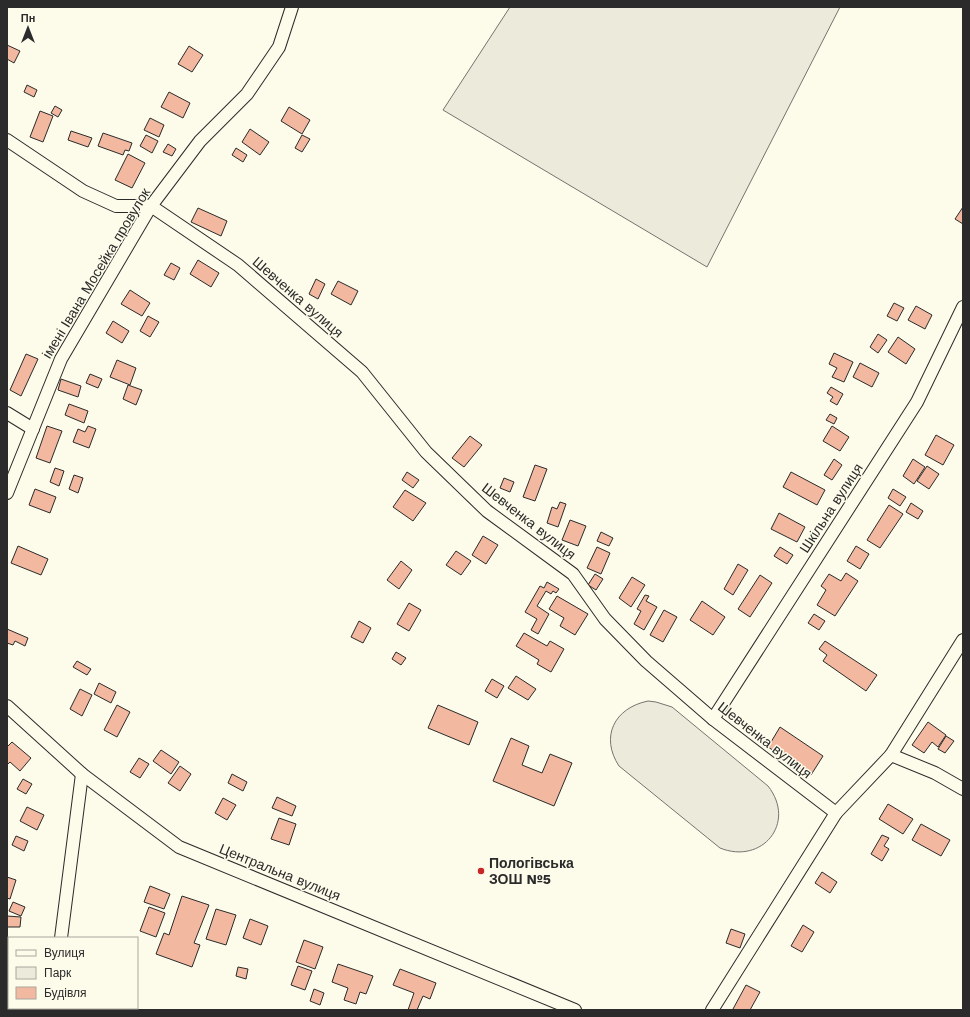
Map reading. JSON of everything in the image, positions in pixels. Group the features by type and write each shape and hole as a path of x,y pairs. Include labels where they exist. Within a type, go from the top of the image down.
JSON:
{"street":[{"name":"імені Івана Мосейка провулок","path":"7,493 61,359 151,206 200,141 247,94 279,47 292,7"},
{"path":"7,140 83,191 116,206 151,206"},
{"name":"Шевченка вулиця","path":"151,206 238,265 362,372 426,452 487,511 573,574 605,619 646,662 713,720 836,814"},
{"name":"Шкільна вулиця","path":"713,720 917,402 963,307"},
{"path":"7,413 33,429"},
{"path":"712,1010 836,814 891,755 963,640"},
{"name":"Центральна вулиця","path":"7,706 82,774 179,847 575,1010"},
{"path":"891,755 935,773 963,789"},
{"path":"61,937 82,774"}],"green space":[{"path":"510,7 840,7 707,267 443,110"},
{"path":"648,701 672,707 768,786 776,800 779,814 777,826 771,837 761,846 749,851 735,852 720,848 619,766 613,755 611,745 611,735 614,725 626,710"}],"building":[{"path":"7,45 20,51 14,63 7,59"},
{"path":"189,46 203,55 192,72 178,64"},
{"path":"27,85 37,90 34,97 24,92"},
{"path":"169,92 190,103 183,118 161,107"},
{"path":"55,106 62,110 58,117 51,113"},
{"path":"289,107 310,120 302,134 281,121"},
{"path":"40,111 53,116 43,142 30,137"},
{"path":"150,118 164,125 159,137 144,130"},
{"path":"250,129 269,142 260,155 242,142"},
{"path":"71,131 92,138 88,147 68,140"},
{"path":"103,133 132,143 129,151 125,150 123,155 98,146"},
{"path":"146,135 158,141 152,153 140,146"},
{"path":"302,135 310,139 302,152 295,148"},
{"path":"168,144 176,149 172,156 163,152"},
{"path":"236,148 247,155 243,162 232,155"},
{"path":"128,154 145,163 132,188 115,180"},
{"path":"963,207 963,224 955,219"},
{"path":"198,208 227,221 221,236 191,222"},
{"path":"198,260 219,273 211,287 190,274"},
{"path":"171,263 180,268 174,280 164,275"},
{"path":"316,279 325,284 318,299 309,294"},
{"path":"338,281 358,291 351,305 331,294"},
{"path":"130,290 150,303 142,316 121,304"},
{"path":"894,303 904,308 897,321 887,316"},
{"path":"916,306 932,315 925,329 908,320"},
{"path":"148,316 159,322 150,337 140,331"},
{"path":"113,321 129,331 122,343 106,333"},
{"path":"878,334 887,340 878,353 870,347"},
{"path":"898,337 915,349 906,364 888,352"},
{"path":"834,353 853,362 844,382 832,377 837,368 829,364"},
{"path":"26,354 38,359 21,396 10,390"},
{"path":"117,360 136,368 130,385 110,377"},
{"path":"860,363 879,373 872,387 853,377"},
{"path":"90,374 102,379 98,388 86,383"},
{"path":"61,379 81,386 78,397 58,390"},
{"path":"128,385 142,390 136,405 123,399"},
{"path":"831,387 843,394 837,405 830,401 833,397 827,393"},
{"path":"69,404 88,411 84,423 65,415"},
{"path":"830,414 837,418 834,424 826,420"},
{"path":"47,426 62,431 50,463 36,458"},
{"path":"88,426 96,429 89,448 73,442 78,429 85,432"},
{"path":"832,426 849,437 840,451 823,441"},
{"path":"936,435 954,445 943,465 925,455"},
{"path":"470,436 482,445 464,467 452,458"},
{"path":"834,459 842,465 832,480 824,475"},
{"path":"913,459 925,467 914,484 903,476"},
{"path":"535,465 547,469 535,501 523,497"},
{"path":"927,466 939,474 929,489 917,481"},
{"path":"55,468 64,471 59,486 50,482"},
{"path":"407,472 419,480 413,488 402,480"},
{"path":"791,472 825,490 817,505 783,487"},
{"path":"74,475 83,478 78,493 69,489"},
{"path":"504,478 514,482 510,492 500,488"},
{"path":"35,489 56,497 50,513 29,505"},
{"path":"893,489 906,497 900,506 888,498"},
{"path":"405,490 426,503 413,521 393,507"},
{"path":"560,502 566,504 558,527 547,523 552,507 557,509"},
{"path":"911,503 923,511 918,519 906,512"},
{"path":"889,505 903,514 880,548 867,540"},
{"path":"779,513 805,527 797,542 771,529"},
{"path":"570,520 586,526 578,546 562,540"},
{"path":"601,532 613,538 609,546 597,541"},
{"path":"483,536 498,545 486,564 472,555"},
{"path":"18,546 48,559 41,575 11,563"},
{"path":"856,546 869,554 860,569 847,561"},
{"path":"597,547 610,553 601,574 587,568"},
{"path":"780,547 793,555 787,564 774,556"},
{"path":"456,551 471,561 461,575 446,565"},
{"path":"401,561 412,570 399,589 387,580"},
{"path":"738,564 748,570 733,595 724,589"},
{"path":"846,573 858,581 835,616 817,605 826,590 821,586 829,574 841,581"},
{"path":"595,574 603,579 596,590 588,585"},
{"path":"760,575 772,583 750,617 738,609"},
{"path":"632,577 645,585 631,607 619,598"},
{"path":"547,582 559,589 556,593 553,591 551,594 546,591 537,606 549,614 538,634 531,630 537,619 525,612 540,586 544,588"},
{"path":"645,595 649,596 646,601 657,607 644,630 634,624 641,611 637,609"},
{"path":"557,596 588,614 575,635 560,626 564,618 549,609"},
{"path":"702,601 725,617 713,635 690,620"},
{"path":"409,603 421,610 409,631 397,624"},
{"path":"664,610 677,617 663,642 650,635"},
{"path":"814,614 825,621 819,630 808,623"},
{"path":"359,621 371,628 363,643 351,637"},
{"path":"7,629 28,638 25,646 15,641 13,645 7,643"},
{"path":"524,633 547,646 550,641 564,649 551,672 537,664 539,660 516,646"},
{"path":"825,641 877,675 866,691 823,661 827,655 819,649"},
{"path":"396,652 406,658 401,665 392,659"},
{"path":"77,661 91,669 87,675 73,667"},
{"path":"516,676 536,689 528,700 508,688"},
{"path":"492,679 504,686 497,698 485,691"},
{"path":"99,683 116,692 111,703 94,694"},
{"path":"80,689 92,695 82,716 70,709"},
{"path":"117,705 130,712 117,737 104,730"},
{"path":"438,705 478,722 469,745 428,728"},
{"path":"928,722 946,735 938,747 932,742 924,753 912,745"},
{"path":"780,727 823,756 811,775 768,747"},
{"path":"946,736 954,741 945,753 938,749"},
{"path":"511,738 529,746 522,765 542,773 550,754 572,763 554,806 493,781"},
{"path":"12,742 31,758 20,771 10,762 7,765 7,747"},
{"path":"161,750 179,762 171,774 153,761"},
{"path":"139,758 149,764 140,778 130,772"},
{"path":"180,766 191,774 180,791 168,783"},
{"path":"232,774 247,782 243,791 228,783"},
{"path":"23,779 32,784 26,794 17,789"},
{"path":"277,797 296,806 292,816 272,808"},
{"path":"223,798 236,805 227,820 215,813"},
{"path":"888,804 913,819 903,834 879,819"},
{"path":"27,807 44,815 37,830 20,821"},
{"path":"279,818 296,824 289,845 271,839"},
{"path":"921,824 950,840 941,856 912,840"},
{"path":"882,835 889,838 884,846 889,849 882,861 871,854"},
{"path":"16,836 28,841 24,851 12,845"},
{"path":"822,872 837,882 830,893 815,883"},
{"path":"7,877 16,880 10,899 7,898"},
{"path":"150,886 170,894 164,909 144,902"},
{"path":"182,896 209,905 194,943 200,945 192,967 156,954 164,933 169,935"},
{"path":"13,902 25,907 21,916 9,911"},
{"path":"149,907 165,913 156,937 140,931"},
{"path":"216,909 236,915 226,945 206,939"},
{"path":"7,916 21,917 20,927 7,927"},
{"path":"250,919 268,926 261,945 243,938"},
{"path":"803,925 814,932 802,952 791,946"},
{"path":"731,929 745,934 740,948 726,943"},
{"path":"304,940 323,947 315,969 296,962"},
{"path":"338,964 373,976 366,994 360,992 356,1004 344,1000 348,988 332,982"},
{"path":"298,966 312,971 305,990 291,985"},
{"path":"238,967 248,969 246,979 236,976"},
{"path":"400,969 436,983 430,999 423,996 417,1010 408,1010 414,993 393,985"},
{"path":"746,985 760,992 750,1010 734,1010 733,1009"},
{"path":"314,989 324,993 320,1005 310,1001"}],"place":[{"name":"Пологівська ЗОШ №5","path":"481,871"}]}
